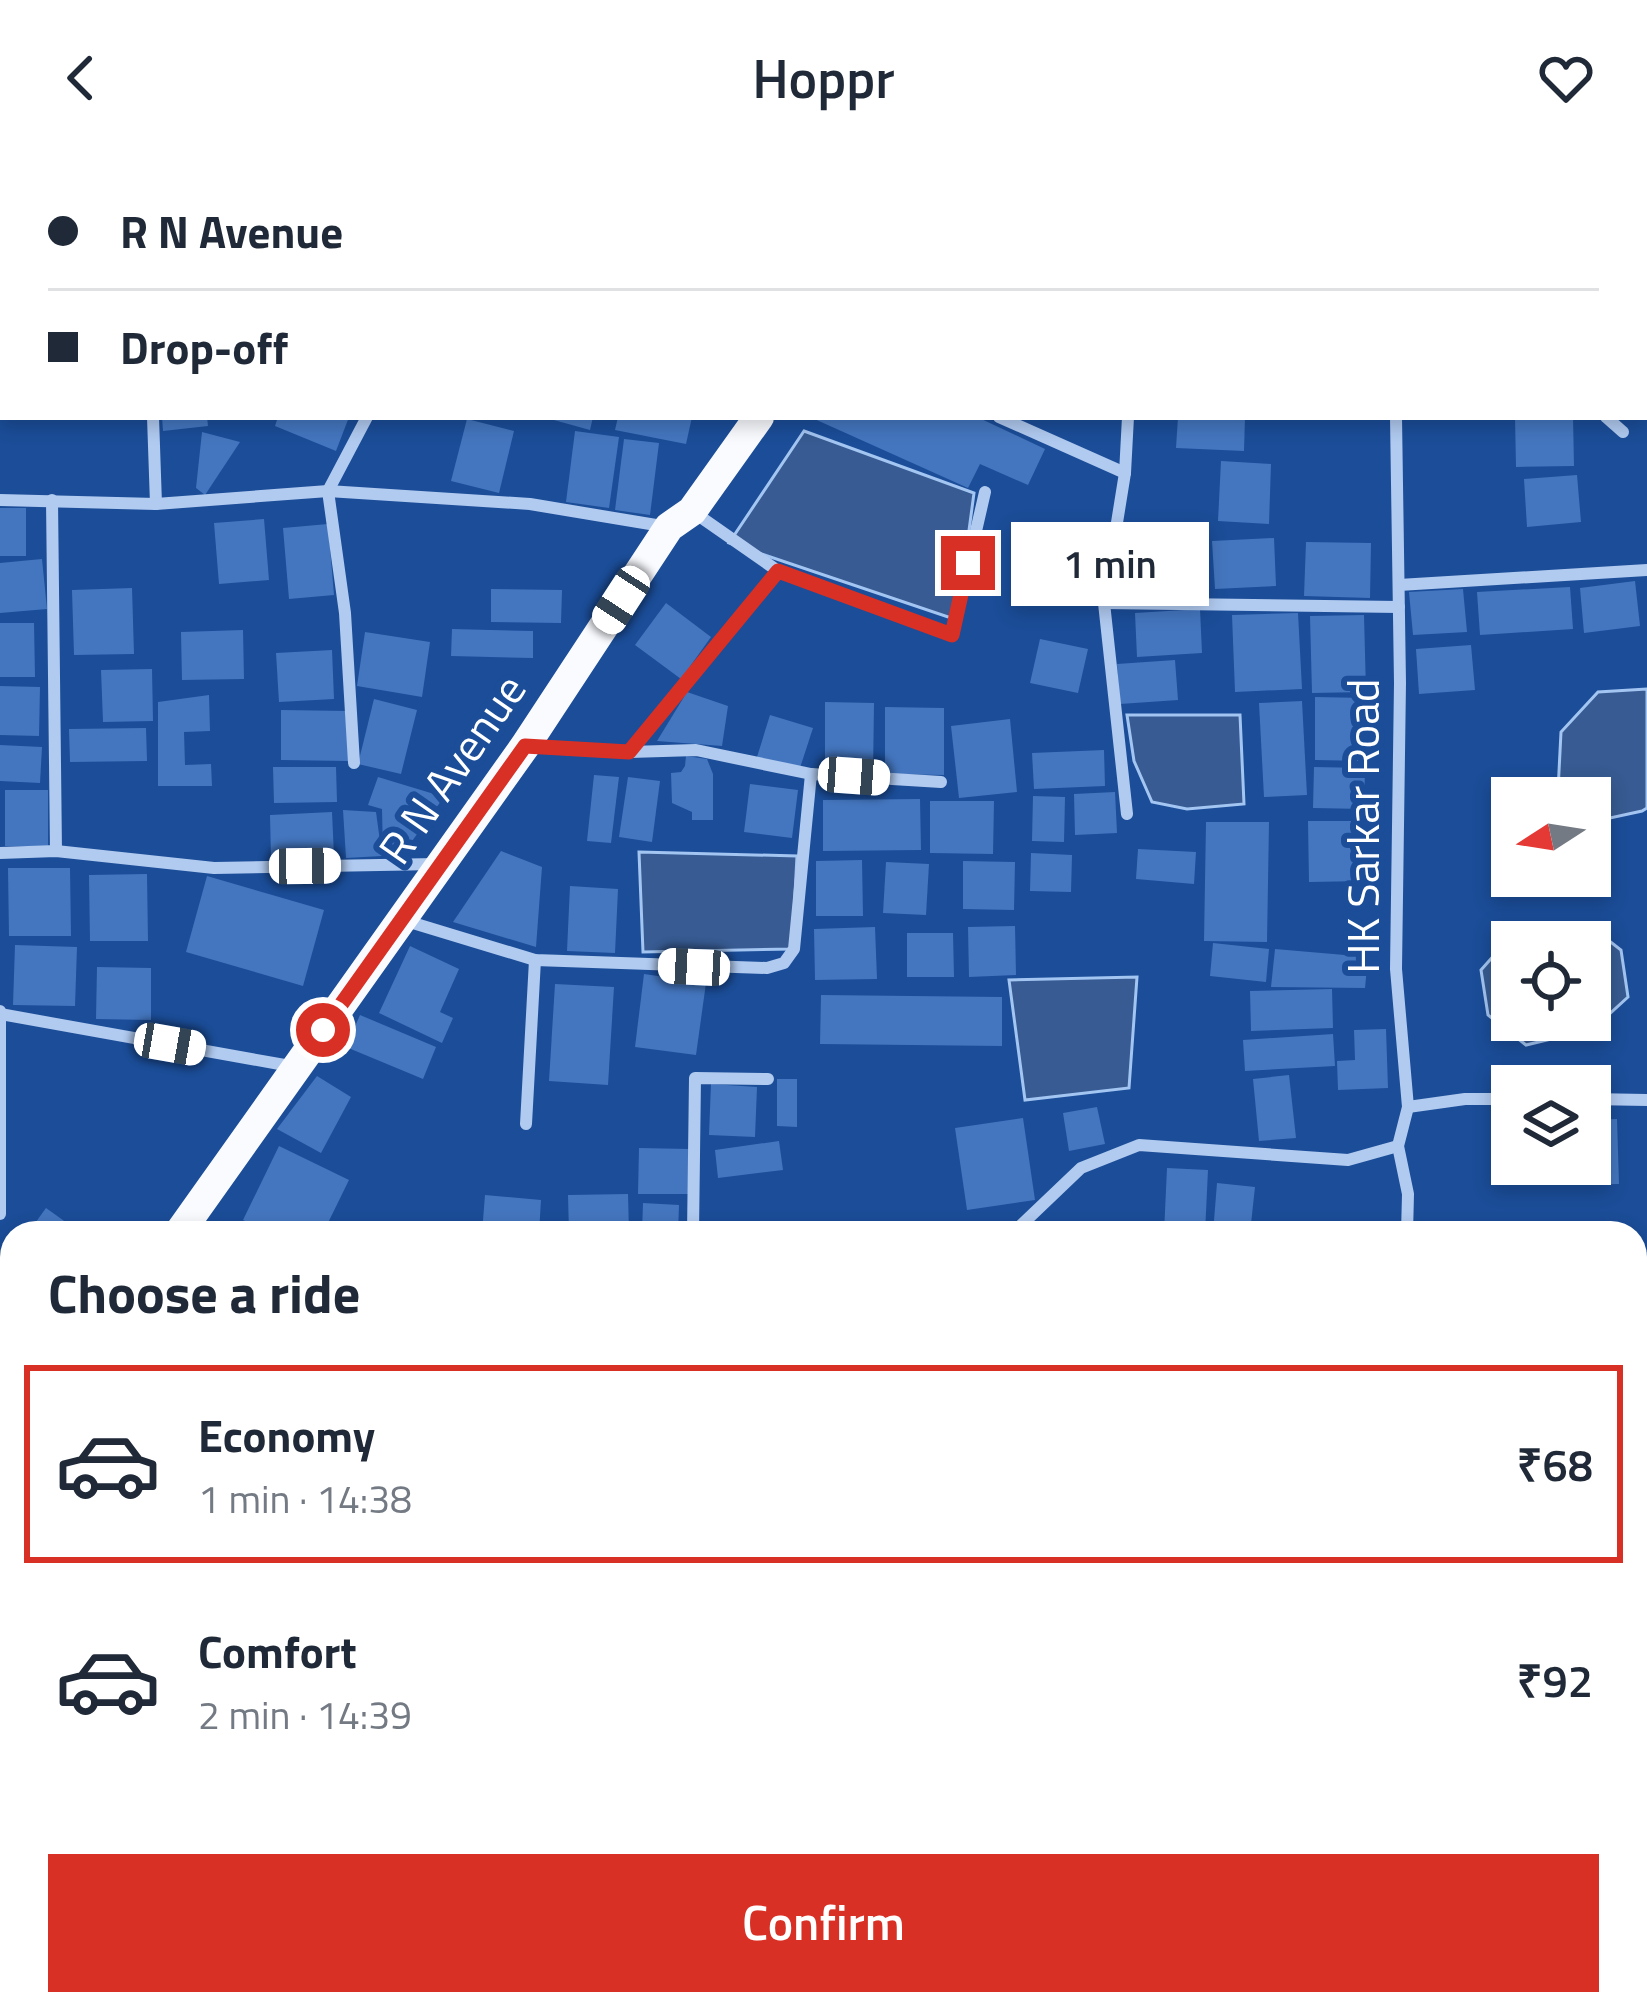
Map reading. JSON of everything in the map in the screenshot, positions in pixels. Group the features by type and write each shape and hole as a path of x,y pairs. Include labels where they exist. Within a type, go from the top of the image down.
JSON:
{"main road":[{"name":"R N Avenue","path":"188,1221 681,519 757,420"}],"street":[{"path":"153,420 157,504"},
{"path":"354,763 345,613 328,491 365,420"},
{"path":"1006,420 1125,473"},
{"path":"1126,814 1104,604 1129,420"},
{"name":"HK Sarkar Road","path":"1396,420 1396,969 1408,1107 1398,1146 1408,1194 1407,1221"},
{"path":"1609,420 1623,432"},
{"path":"0,500 157,504 328,491 530,503 681,519 778,571 952,635 985,492"},
{"path":"52,500 56,851"},
{"path":"1399,585 1647,570"},
{"path":"629,752 778,571"},
{"path":"1104,604 1399,607"},
{"path":"525,746 629,752 696,749 811,774 941,782"},
{"path":"401,920 535,960 734,968 784,963 794,949 811,774"},
{"path":"0,853 56,851 214,868 442,864"},
{"path":"526,1124 535,960"},
{"path":"0,1214 0,1012 297,1067"},
{"path":"693,1221 695,1078 768,1079"},
{"path":"1408,1107 1491,1099"},
{"path":"1611,1099 1647,1100"},
{"path":"1026,1221 1081,1168 1139,1145 1348,1160 1398,1146"}],"water":[{"path":"804,431 974,493 957,620 729,543"},
{"path":"1647,689 1647,808 1642,811 1611,818 1611,777 1559,777 1561,732 1598,692"},
{"path":"1127,715 1240,715 1244,804 1187,809 1152,802 1134,761"},
{"path":"639,852 797,856 792,949 643,952"},
{"path":"1611,942 1621,950 1628,997 1611,1013"},
{"path":"1491,959 1491,1017 1488,1015 1481,970"},
{"path":"1137,977 1129,1088 1025,1100 1009,980"}],"building":[{"path":"162,420 207,420 208,426 163,431"},
{"path":"277,420 348,420 336,451 275,426"},
{"path":"467,420 514,431 499,493 451,481"},
{"path":"554,420 592,420 590,430"},
{"path":"617,420 691,420 686,444 615,430"},
{"path":"817,420 983,420 1045,449 1028,485 980,464 968,488"},
{"path":"1178,420 1245,420 1244,451 1176,448"},
{"path":"1515,420 1573,420 1574,466 1516,467"},
{"path":"575,431 619,437 609,508 566,502"},
{"path":"202,432 240,442 205,495 196,488"},
{"path":"624,439 659,443 650,515 615,510"},
{"path":"1221,461 1271,464 1269,524 1218,521"},
{"path":"1577,475 1581,522 1527,527 1524,479"},
{"path":"0,508 26,508 26,556 0,556"},
{"path":"264,519 269,580 219,584 214,523"},
{"path":"328,524 334,595 289,599 283,528"},
{"path":"1192,536 1196,593 1150,596 1146,539"},
{"path":"1274,538 1276,586 1215,589 1212,541"},
{"path":"1306,542 1371,543 1370,598 1304,596"},
{"path":"42,559 47,609 0,613 0,563"},
{"path":"1635,581 1640,626 1584,633 1580,588"},
{"path":"1570,587 1573,629 1480,635 1477,592"},
{"path":"132,588 134,654 74,655 72,590"},
{"path":"491,589 562,590 561,623 491,622"},
{"path":"1463,589 1467,632 1413,635 1409,592"},
{"path":"666,603 711,637 681,679 635,645"},
{"path":"1200,609 1202,653 1137,657 1135,613"},
{"path":"1298,613 1302,689 1235,692 1232,615"},
{"path":"1364,615 1366,692 1312,693 1310,616"},
{"path":"0,623 34,623 35,677 0,677"},
{"path":"452,629 533,631 533,658 451,656"},
{"path":"243,630 244,679 182,680 181,632"},
{"path":"365,632 430,642 422,697 357,686"},
{"path":"1040,639 1088,649 1078,693 1030,683"},
{"path":"1471,645 1475,690 1419,694 1416,649"},
{"path":"332,650 334,699 279,702 276,653"},
{"path":"1175,660 1178,700 1120,704 1117,664"},
{"path":"152,669 153,721 103,722 101,670"},
{"path":"0,686 40,687 39,736 0,735"},
{"path":"687,692 728,706 722,746 657,741"},
{"path":"209,695 210,731 184,732 185,765 211,764 212,786 158,786 158,702"},
{"path":"1315,697 1367,698 1366,761 1315,760"},
{"path":"374,699 417,710 401,774 358,764"},
{"path":"1302,701 1307,795 1264,797 1259,703"},
{"path":"825,702 874,703 873,775 825,774"},
{"path":"885,707 944,708 944,775 885,774"},
{"path":"281,710 349,711 348,761 281,760"},
{"path":"770,715 813,728 799,771 757,757"},
{"path":"1010,719 1017,792 959,798 951,726"},
{"path":"146,728 147,761 70,762 69,729"},
{"path":"0,745 42,747 40,783 0,781"},
{"path":"1104,750 1105,786 1034,789 1032,753"},
{"path":"686,756 707,759 713,774 713,820 692,820 692,812 672,803 671,773 681,772"},
{"path":"273,767 336,767 337,802 274,803"},
{"path":"1314,767 1365,768 1364,809 1313,808"},
{"path":"594,775 619,777 611,843 587,841"},
{"path":"378,777 444,797 399,859 383,855 382,809 368,805"},
{"path":"628,777 660,781 652,842 619,837"},
{"path":"750,784 798,790 792,838 744,832"},
{"path":"5,790 48,790 48,846 5,846"},
{"path":"1115,792 1117,833 1075,835 1074,794"},
{"path":"1033,796 1065,797 1064,842 1032,841"},
{"path":"920,799 921,850 823,851 823,800"},
{"path":"930,801 994,801 993,854 930,853"},
{"path":"343,810 376,812 382,856 346,858"},
{"path":"332,812 334,856 271,859 270,815"},
{"path":"1308,821 1363,821 1364,881 1309,882"},
{"path":"1206,822 1269,822 1267,942 1204,941"},
{"path":"1138,849 1196,852 1194,884 1136,879"},
{"path":"501,851 542,867 536,947 453,922"},
{"path":"1031,853 1072,855 1071,892 1030,891"},
{"path":"862,860 863,916 816,916 816,861"},
{"path":"963,861 1015,862 1014,910 963,909"},
{"path":"886,862 929,864 926,915 883,913"},
{"path":"8,868 70,868 71,936 9,936"},
{"path":"147,874 148,941 90,941 89,875"},
{"path":"207,876 324,910 303,986 186,952"},
{"path":"570,886 618,889 615,953 567,951"},
{"path":"1015,926 1016,975 969,977 968,927"},
{"path":"875,927 877,979 815,980 814,929"},
{"path":"907,933 953,933 954,977 907,977"},
{"path":"1213,943 1269,949 1266,982 1210,976"},
{"path":"15,945 77,947 75,1006 13,1005"},
{"path":"410,946 459,969 440,1012 453,1018 442,1043 379,1013"},
{"path":"1275,949 1368,957 1365,988 1271,987"},
{"path":"97,967 151,968 151,1020 96,1019"},
{"path":"644,974 706,983 696,1055 635,1047"},
{"path":"555,984 614,987 608,1085 549,1081"},
{"path":"1332,989 1333,1028 1251,1031 1250,991"},
{"path":"821,995 1002,997 1002,1046 820,1044"},
{"path":"360,1015 436,1047 423,1079 346,1047"},
{"path":"1386,1029 1388,1088 1338,1090 1337,1061 1355,1060 1354,1030"},
{"path":"1333,1034 1335,1066 1245,1071 1243,1040"},
{"path":"1289,1075 1296,1138 1259,1141 1253,1079"},
{"path":"317,1076 351,1097 321,1153 277,1129"},
{"path":"777,1079 797,1079 797,1127 777,1126"},
{"path":"711,1084 757,1087 755,1137 709,1135"},
{"path":"1097,1107 1105,1144 1069,1151 1063,1113"},
{"path":"1023,1118 1035,1200 967,1210 955,1128"},
{"path":"1611,1119 1617,1119 1619,1184 1611,1184"},
{"path":"779,1141 783,1170 718,1178 715,1150"},
{"path":"279,1146 349,1180 329,1221 243,1220"},
{"path":"639,1148 689,1149 688,1194 638,1194"},
{"path":"1167,1168 1208,1170 1206,1221 1165,1221"},
{"path":"1217,1183 1255,1187 1251,1221 1214,1221"},
{"path":"628,1194 629,1221 569,1221 568,1195"},
{"path":"485,1195 541,1200 540,1221 483,1221"},
{"path":"643,1203 679,1205 678,1221 642,1221"},
{"path":"46,1208 64,1221 37,1221"}],"route":[{"path":"323,1030 525,746 629,752 778,571 952,635 968,563"}]}
